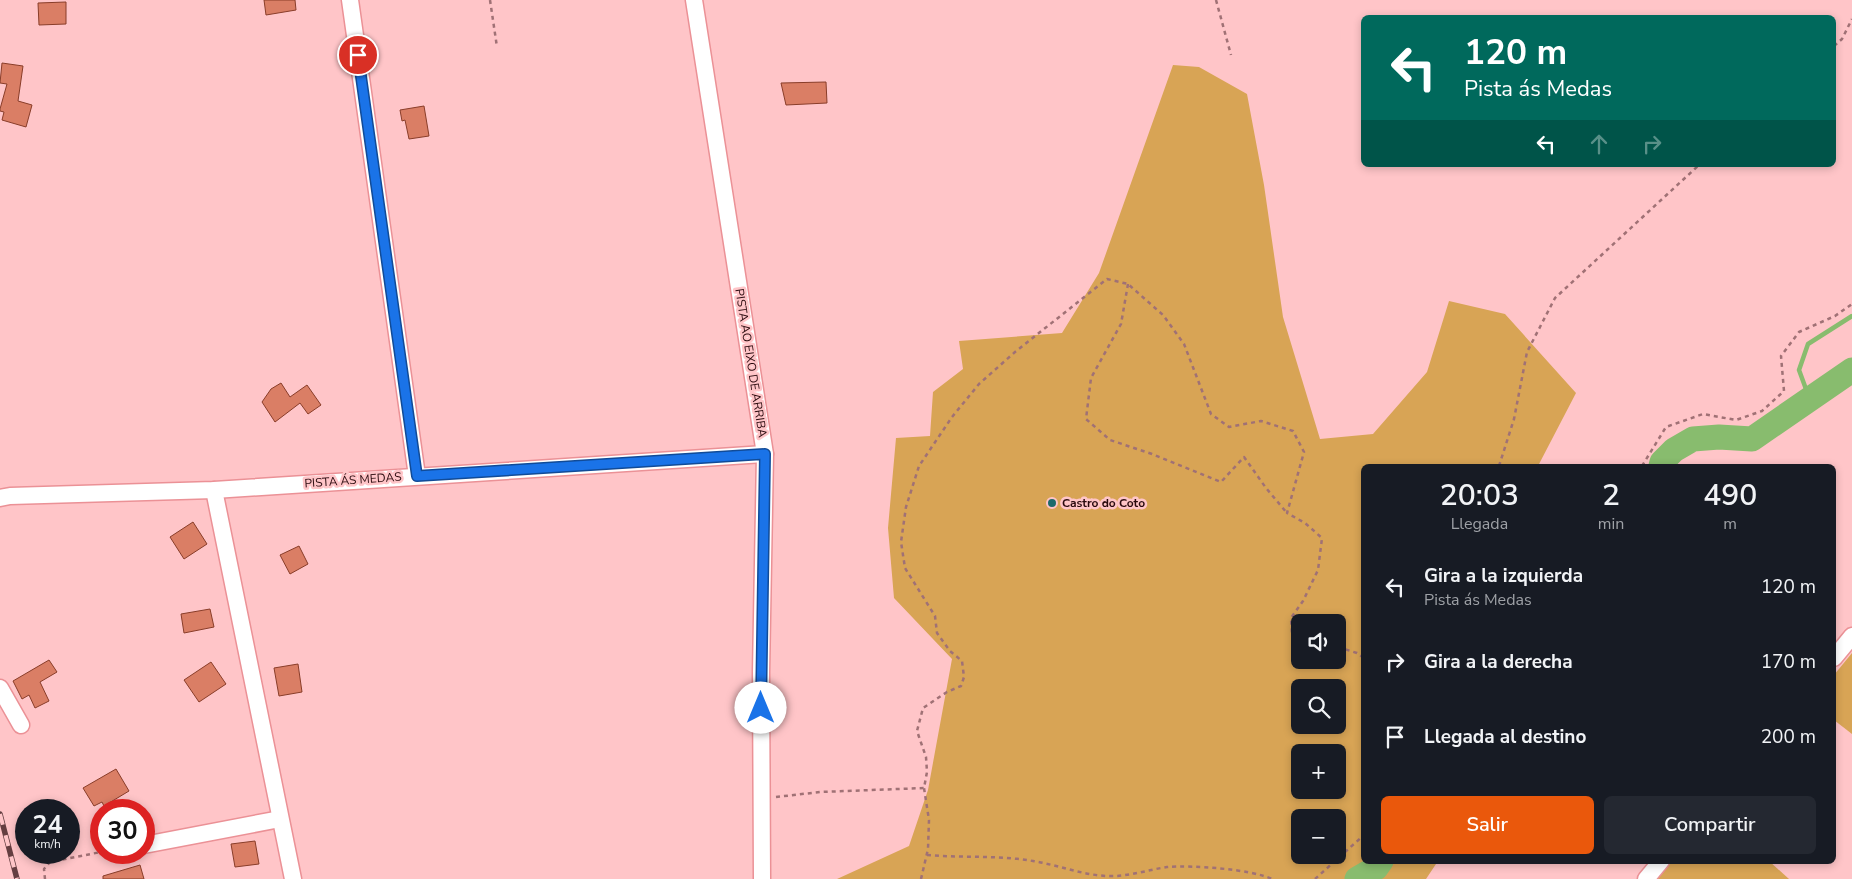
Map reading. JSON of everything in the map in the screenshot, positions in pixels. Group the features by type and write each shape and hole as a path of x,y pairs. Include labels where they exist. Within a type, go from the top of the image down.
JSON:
{"street":[{"path":"350,0 417,476"},
{"name":"PISTA AO EIXO DE ARRIBA","path":"694,0 765,454 761,672 762,879"},
{"name":"PISTA ÁS MEDAS","path":"0,498 10,496 214,490 765,454"},
{"path":"214,490 293,879"},
{"path":"1836,656 1852,636"},
{"path":"0,688 21,725"},
{"path":"155,843 280,819"},
{"path":"1646,879 1658,864"}],"path":[{"path":"490,0 498,47"},
{"path":"1216,0 1230,54"},
{"path":"1836,44 1842,39 1852,19"},
{"path":"1500,464 1514,419 1527,352 1555,298 1697,167"},
{"path":"921,879 927,855 930,820 924,788 927,772 926,757 917,731 923,708 947,692 961,686 964,677 962,661 937,634 935,616 905,568 900,542 906,507 919,466 952,417 979,384 1015,352 1106,279 1128,284 1164,315 1184,344 1211,414 1229,427 1261,421 1293,431 1304,452 1287,513"},
{"path":"1128,284 1121,324 1091,378 1086,420 1110,440 1160,457 1221,482 1244,457 1287,513 1306,523 1322,538 1318,570 1303,601 1294,614"},
{"path":"1643,464 1666,427 1703,414 1736,420 1762,411 1784,391 1781,356 1799,332 1835,316 1852,304"},
{"path":"1346,650 1361,656"},
{"path":"762,798 820,792 924,788"},
{"path":"1315,879 1361,838"},
{"path":"45,879 44,869 50,862 90,854"},
{"path":"927,855 1011,858 1108,876 1126,875 1168,867 1189,867 1236,870 1263,875 1272,879"}],"shaded area":[{"path":"1173,65 1199,67 1247,94 1264,185 1283,317 1320,439 1373,434 1427,372 1449,301 1505,314 1576,393 1539,464 1361,464 1361,864 1436,864 1426,879 837,879 909,846 928,790 952,659 894,598 888,528 896,438 930,436 933,392 963,369 959,341 1062,333 1099,273"},
{"path":"1852,653 1852,734 1836,722 1836,673"},
{"path":"1666,864 1772,864 1789,879 1653,879"}],"building":[{"path":"264,0 295,0 296,10 266,15"},
{"path":"66,2 66,24 39,25 38,3"},
{"path":"2,63 23,66 18,101 32,105 26,127 2,120 4,112 0,111 0,109 7,84 0,83"},
{"path":"826,82 827,103 786,105 781,83"},
{"path":"424,106 429,136 409,139 405,120 402,121 400,110"},
{"path":"281,383 290,397 307,385 321,405 308,414 300,403 275,422 262,402 271,389"},
{"path":"193,522 207,544 184,559 170,537"},
{"path":"299,546 308,564 290,574 280,555"},
{"path":"210,609 214,627 184,633 181,614"},
{"path":"49,660 57,672 40,682 49,701 35,708 29,695 22,699 13,681"},
{"path":"211,662 226,684 199,702 184,680"},
{"path":"298,664 302,692 279,696 274,668"},
{"path":"116,769 129,791 116,799 90,799 83,788"},
{"path":"255,841 259,864 235,867 231,844"},
{"path":"140,865 144,879 103,879 103,876"}],"waterway":[{"path":"1810,400 1799,370 1808,344 1852,316"},
{"path":"1662,464 1674,450 1693,439 1719,437 1752,439 1852,370"},
{"path":"1357,879 1376,868 1379,864"}],"railway":[{"path":"0,814 17,879"}],"place":[{"name":"Castro do Coto","path":"1052,503"}],"route":[{"path":"358,55 417,476 765,454 761,708"}]}
